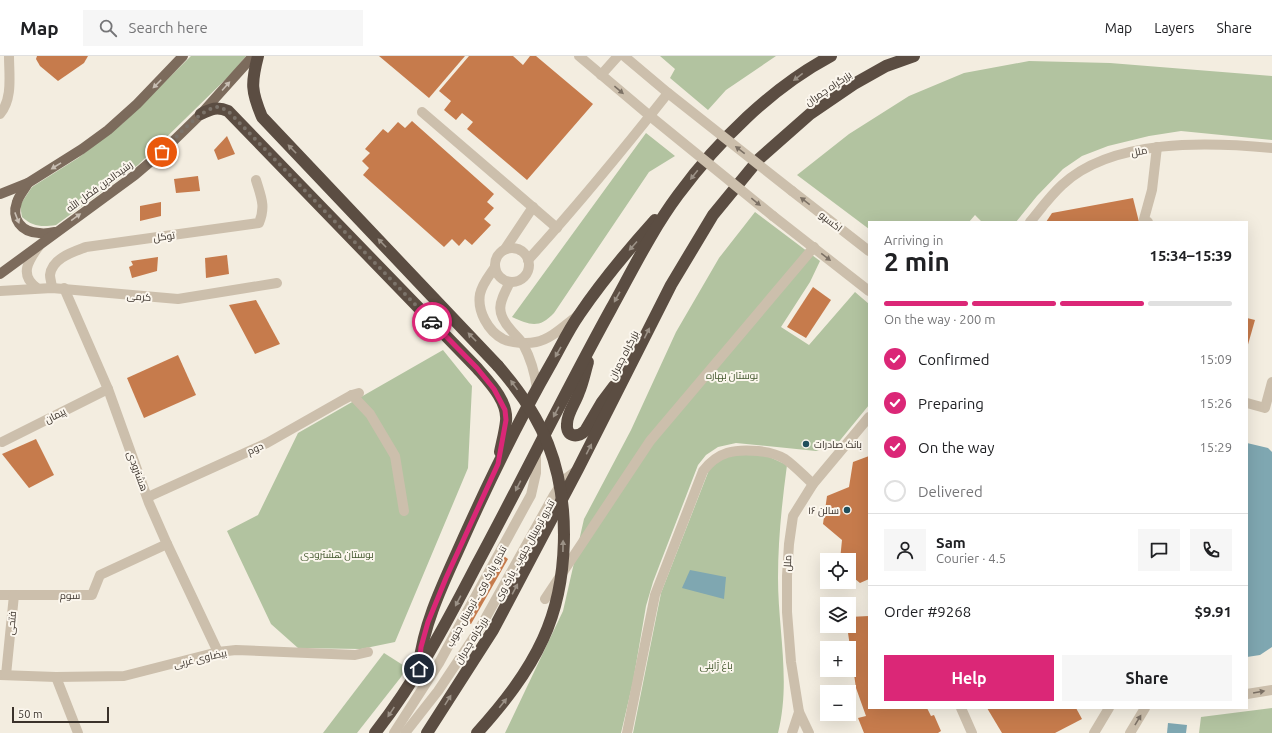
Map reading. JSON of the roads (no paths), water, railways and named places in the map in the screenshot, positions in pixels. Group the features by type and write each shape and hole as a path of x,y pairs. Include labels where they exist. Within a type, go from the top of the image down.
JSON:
{"highway":[{"path":"258,56 252,77 254,98 262,117 498,366 516,387 532,412 540,426 552,455 562,507 563,559 558,594 543,639 532,661 518,684 477,733"},
{"path":"419,669 421,647 428,622 498,464 537,389 579,315 619,260 677,196 714,150 757,108 812,66 831,56"},
{"name":"بزرگراه چمران","path":"427,733 493,630 578,469 671,285 713,215 759,159 810,114 854,84 886,66 914,56"},
{"path":"201,114 220,107 228,111 484,376 494,389 505,410 506,420 498,464"},
{"path":"375,733 390,714 419,669 450,615 596,336 640,257 677,196"},
{"path":"596,336 580,392 567,420 567,430 570,434 575,436 581,435 585,431 602,402 638,352"}],"main road":[{"path":"0,194 28,183 82,149 108,130 137,104 183,56"},
{"name":"رشیدالدین فضل الله","path":"0,274 134,175 162,152 201,114 253,56"},
{"path":"28,183 17,200 14,213 18,223 26,230 39,233 56,232"}],"street":[{"path":"0,114 5,108 8,100 9,56"},
{"path":"579,56 773,216 839,266 868,290"},
{"path":"601,75 618,56"},
{"name":"اکسپو","path":"624,56 668,93 868,250"},
{"path":"528,260 557,228 668,93"},
{"path":"422,112 557,228"},
{"name":"ملل","path":"1031,221 1062,185 1089,166 1119,155 1157,147 1202,144 1272,148"},
{"path":"1147,221 1144,219 1152,190 1157,147"},
{"name":"توکل","path":"52,288 50,275 54,265 66,254 86,247 259,223 263,207 256,180"},
{"path":"533,207 506,249 497,256 494,267 485,282 480,295 481,310 484,319 495,333 504,340 522,343 537,342 555,333 579,315"},
{"path":"37,288 31,284 26,275 28,264 43,242"},
{"path":"545,599 650,442 814,247"},
{"path":"494,267 500,277 510,282 516,282 525,276 528,271 528,260 522,251 511,248 506,249"},
{"path":"510,282 500,304 501,314 506,324 522,343 530,359 535,372 537,389"},
{"name":"کرمی","path":"0,292 37,288 64,288 178,299 277,283"},
{"name":"هشترودی","path":"64,288 108,388 167,544 218,652"},
{"path":"1269,410 1272,382"},
{"name":"پیمان","path":"2,442 108,388"},
{"name":"دوم","path":"148,497 267,443 356,394 370,414 395,456 404,510"},
{"path":"1248,403 1269,410"},
{"path":"1248,409 1269,410"},
{"name":"ملل","path":"792,733 799,712 791,662 787,612 788,544 794,516 813,484 868,418"},
{"path":"627,733 655,594 703,471 708,464 714,459 728,452 746,450 767,452 778,455 786,460 813,484"},
{"name":"تندرو پارک وی ـ ترمینال جنوب","path":"394,733 439,663 531,495 536,473 536,451"},
{"name":"تندرو ترمینال جنوب ـ پارک وی","path":"405,733 438,691 480,628 554,495 564,480 578,469"},
{"name":"سوم","path":"0,595 92,595 100,575 167,544"},
{"name":"فتحی","path":"3,675 14,595"},
{"name":"بیضاوی غربی","path":"3,675 56,677 130,675 218,652 236,650 355,654 368,652"},
{"path":"56,677 78,733"},
{"path":"1248,694 1272,690"},
{"path":"960,709 972,733"},
{"path":"1094,733 1108,709"},
{"path":"1130,733 1144,709"},
{"path":"799,712 809,733"}],"water":[{"path":"1248,443 1268,448 1272,452 1272,647 1260,655 1248,657"},
{"path":"690,570 726,577 724,599 682,588"},
{"path":"1168,723 1187,725 1186,733 1167,733"}],"place":[{"name":"بانک صادرات","path":"806,444"},
{"name":"سالن ۱۶","path":"847,510"}],"park label":[{"name":"بوستان بهاره","path":"732,375"},
{"name":"بوستان هشترودی","path":"337,554"},
{"name":"باغ ژاپنی","path":"716,665"}]}
